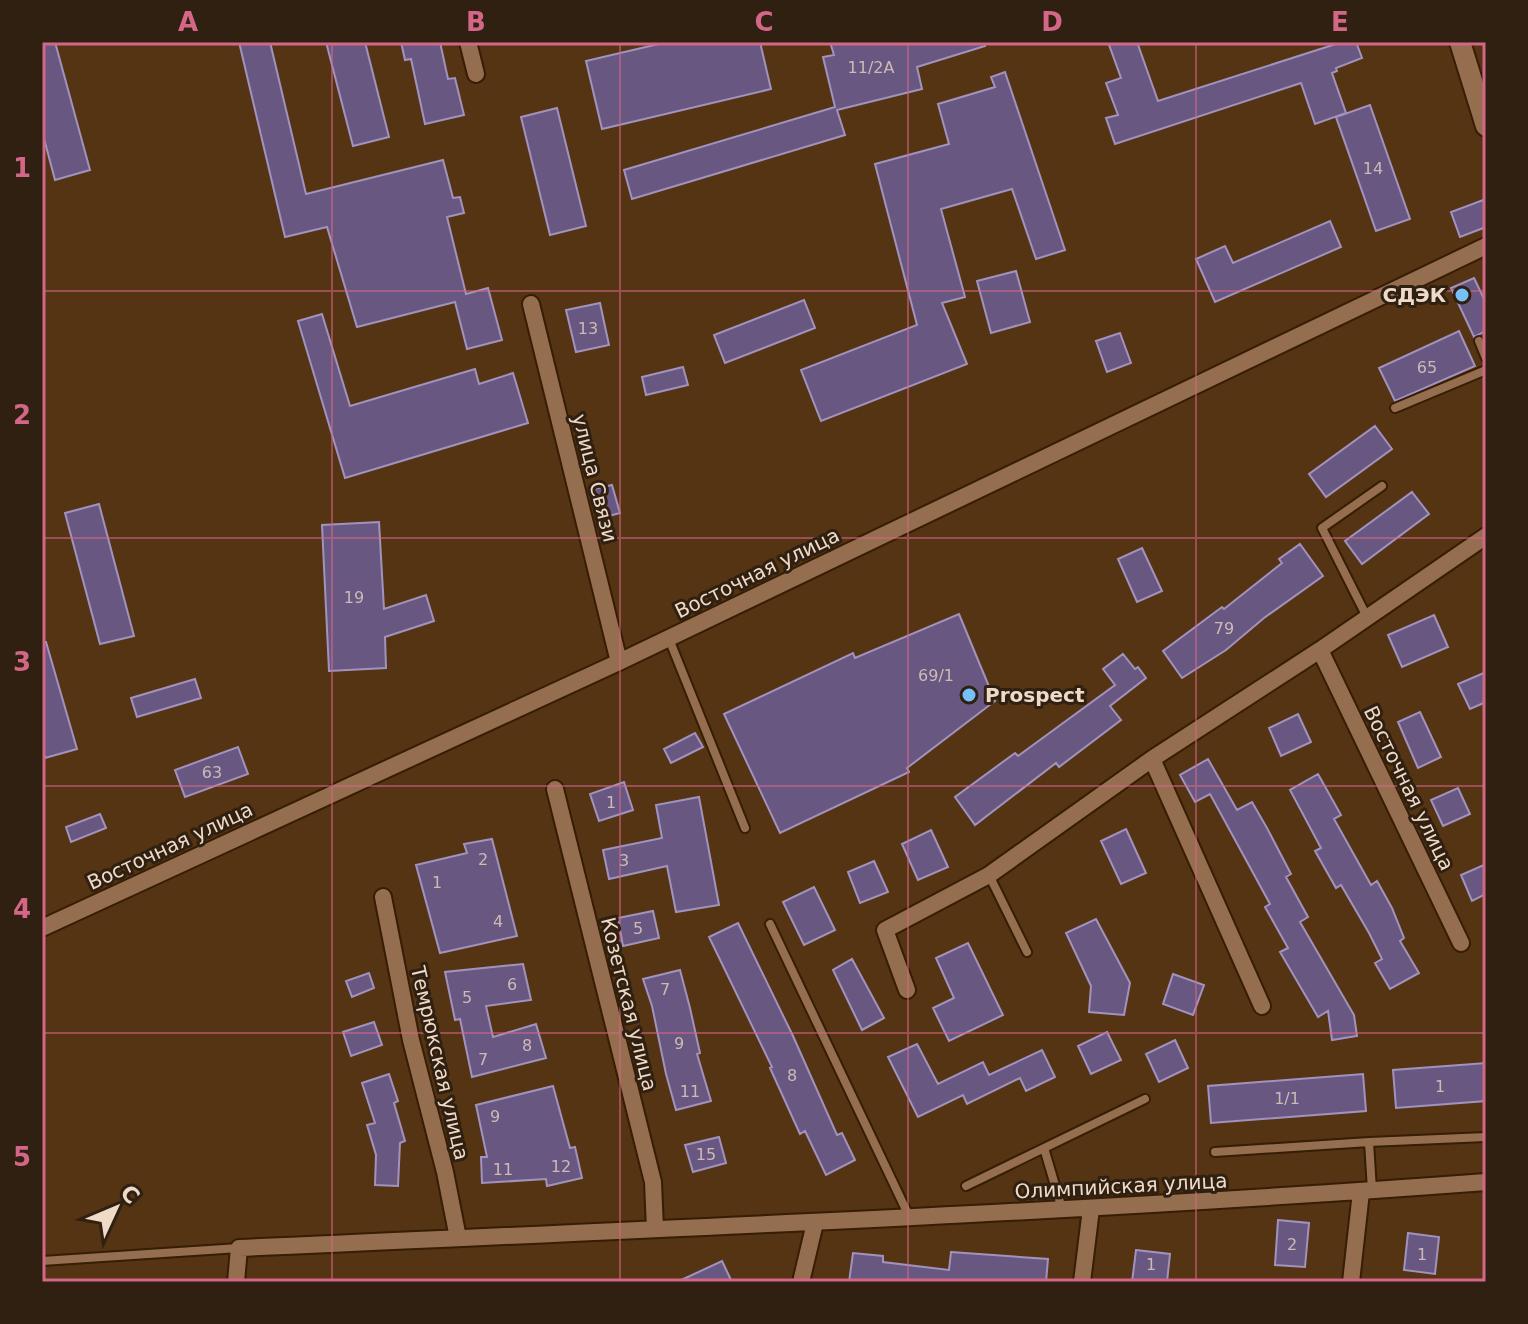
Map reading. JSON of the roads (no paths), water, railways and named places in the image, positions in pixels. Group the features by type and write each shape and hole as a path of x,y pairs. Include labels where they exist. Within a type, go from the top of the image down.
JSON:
{"street":[{"path":"468,42 476,74"},
{"path":"1460,42 1486,126"},
{"name":"Восточная улица","path":"42,928 619,662 1486,246"},
{"name":"улица Связи","path":"531,304 619,662"},
{"path":"907,990 885,930 989,875 1152,759 1367,617 1484,545"},
{"name":"Восточная улица","path":"1320,650 1461,943"},
{"path":"1152,759 1262,1006"},
{"name":"Козетская улица","path":"555,789 653,1182 655,1229"},
{"name":"Темрюкская улица","path":"383,897 411,1040 445,1172 458,1238"},
{"name":"Олимпийская улица","path":"239,1248 1091,1209 1486,1182"},
{"path":"1351,1282 1366,1191"},
{"path":"1082,1282 1091,1209"},
{"path":"801,1282 815,1223"},
{"path":"236,1282 239,1248"}],"lane":[{"path":"1479,341 1486,358"},
{"path":"1395,408 1486,370"},
{"path":"1367,617 1322,528 1382,486"},
{"path":"669,638 745,828"},
{"path":"989,875 1027,952"},
{"path":"770,924 910,1218"},
{"path":"966,1186 1145,1099"},
{"path":"1215,1152 1486,1137"},
{"path":"1366,1191 1369,1142"},
{"path":"1044,1148 1062,1210"},
{"path":"42,1261 239,1248"}],"place":[{"name":"СДЭК","path":"1462,295"},
{"name":"Prospect","path":"969,695"}]}
